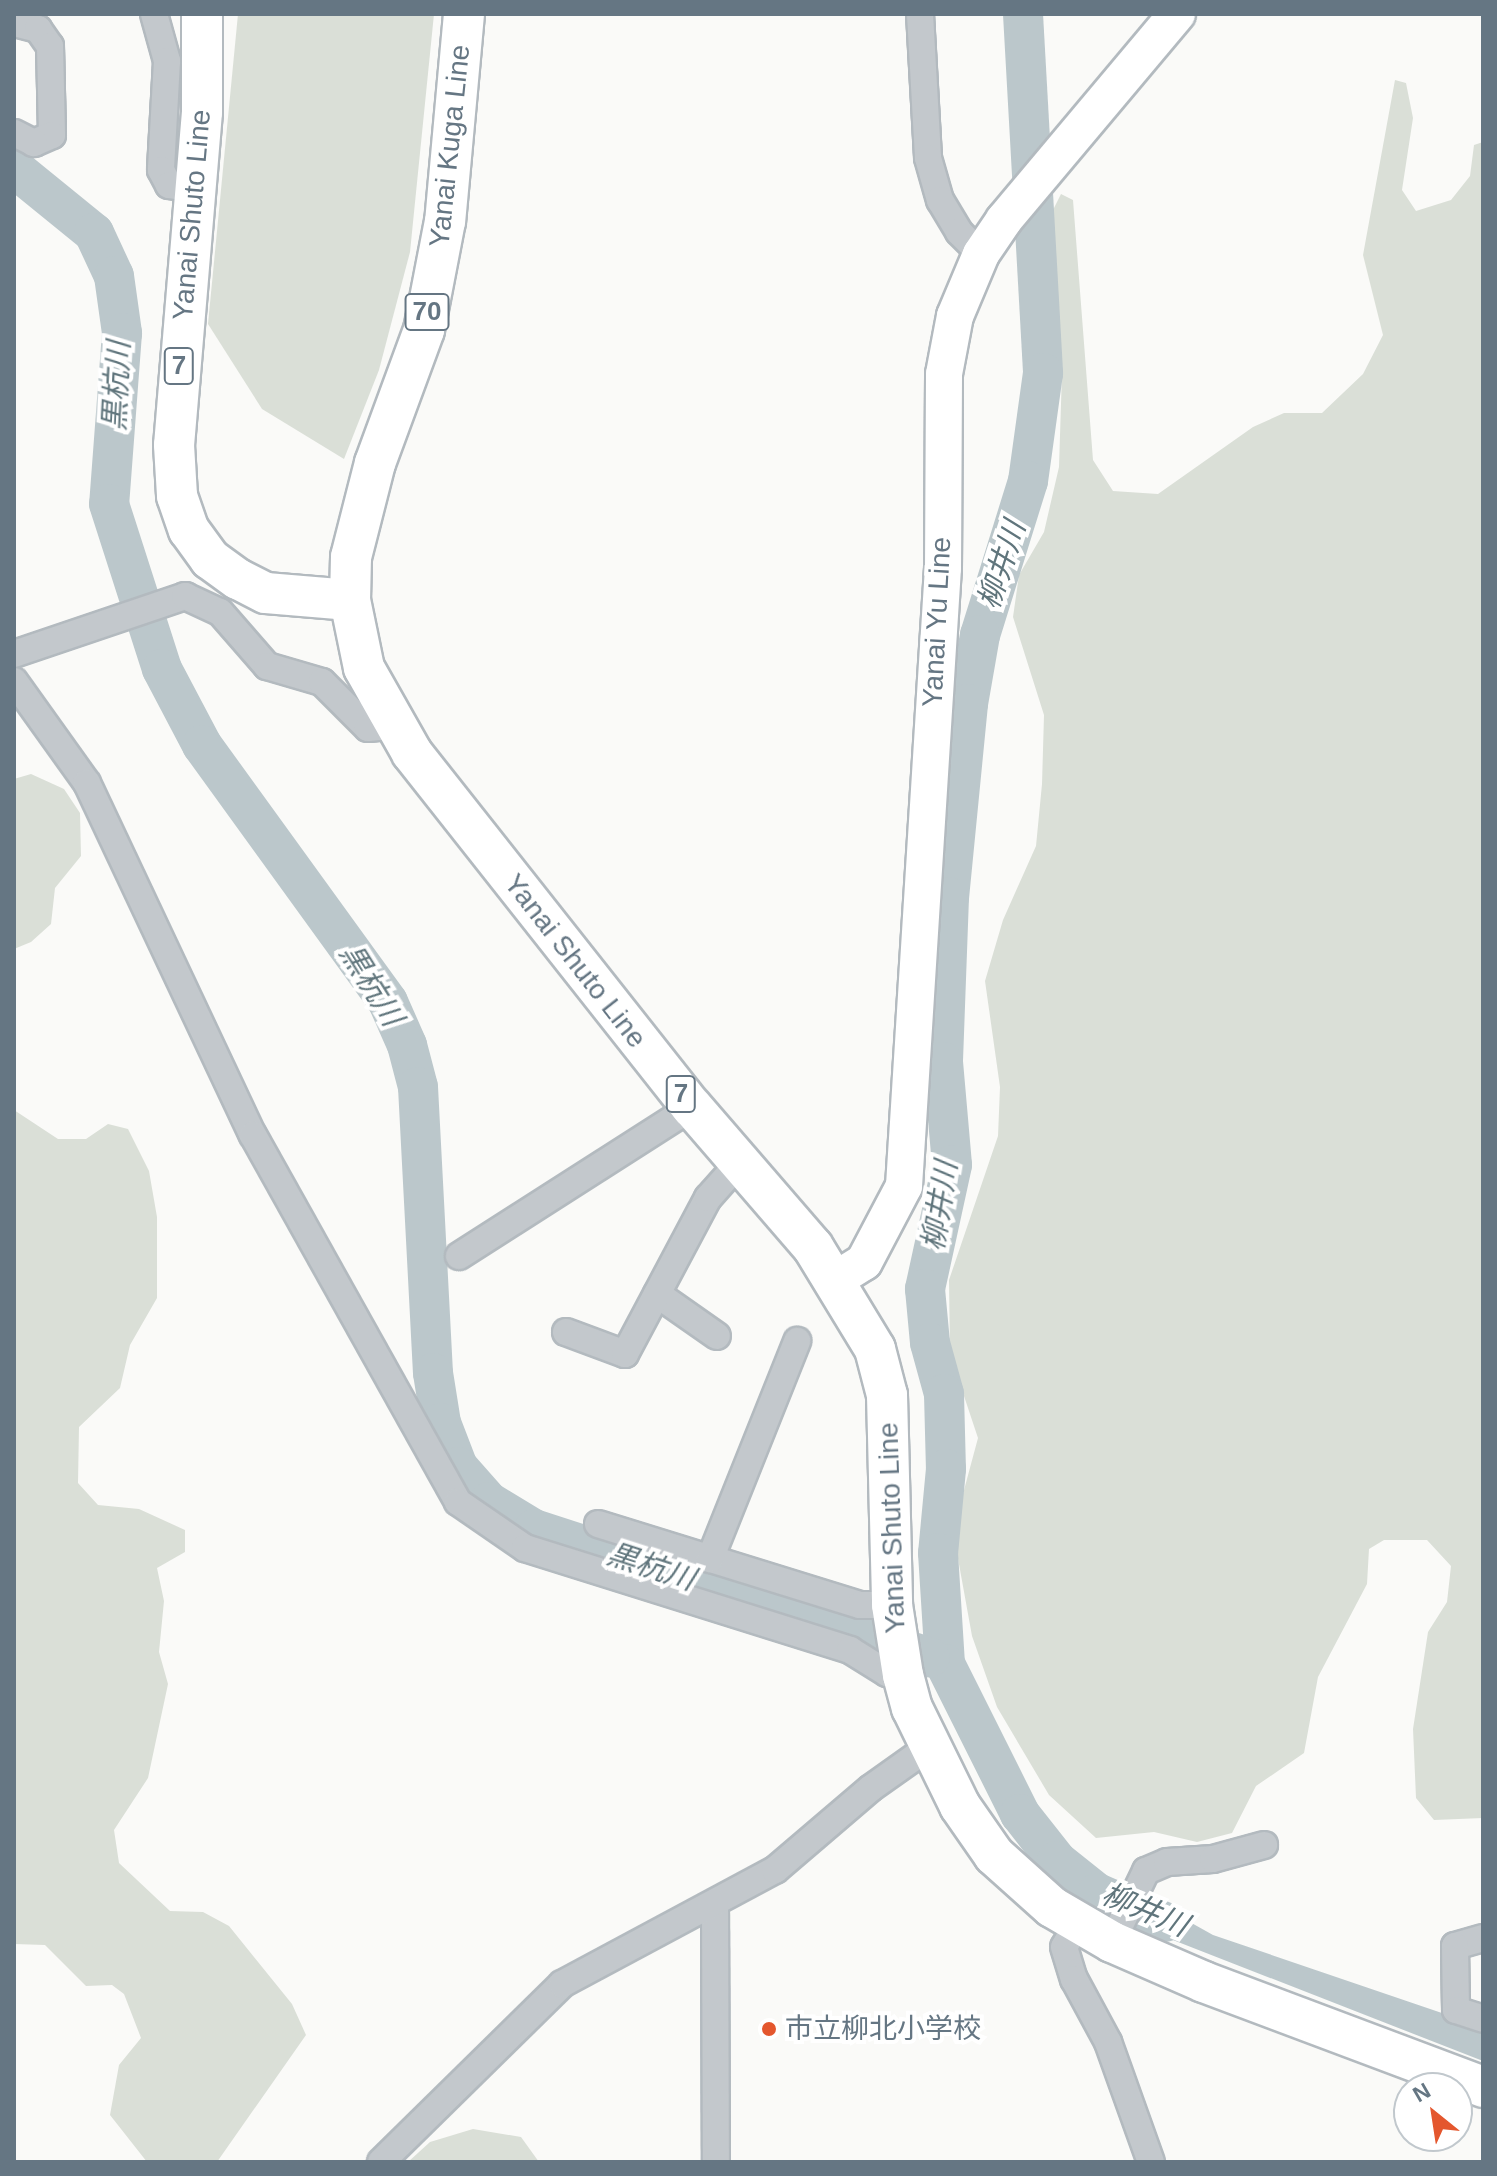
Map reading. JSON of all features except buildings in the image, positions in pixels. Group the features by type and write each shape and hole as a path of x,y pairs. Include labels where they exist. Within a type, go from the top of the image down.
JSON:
{"main road":[{"name":"Yanai Shuto Line","path":"202,14 204,70 174,445 177,496 189,530 210,559 266,593 350,600 364,668 393,726 692,1107 835,1280 875,1349 887,1395 892,1616 902,1672 930,1746 960,1806 994,1855 1077,1924 1116,1936 1204,1982 1483,2087"},
{"name":"Yanai Kuga Line","path":"350,600 359,516 424,330 445,221 464,14"},
{"name":"Yanai Yu Line","path":"835,1280 872,1251 904,1186 943,568 944,374 955,316 981,254 1004,220 1177,14"}],"street":[{"path":"154,14 167,61 161,170 169,185 194,188"},
{"path":"920,14 928,158 940,200 959,232 981,254"},
{"path":"14,23 38,29 50,46 52,135 34,143 14,133"},
{"path":"14,654 127,619 185,596 220,612 267,666 322,682 368,728 393,726"},
{"path":"14,681 87,783 208,1048 458,1502 525,1548 850,1650 887,1673 902,1672"},
{"path":"459,1256 692,1107"},
{"path":"566,1332 625,1354 708,1198 740,1162"},
{"path":"657,1294 717,1336"},
{"path":"710,1559 797,1341"},
{"path":"598,1524 892,1616"},
{"path":"381,2162 562,1984 775,1870 871,1788 930,1746"},
{"path":"1116,1936 1146,1871 1167,1862 1213,1859 1264,1845"},
{"path":"715,1903 716,2162"},
{"path":"1077,1924 1064,1947 1074,1979 1108,2042 1151,2162"},
{"path":"1483,1938 1455,1946 1456,2010 1483,2019"}],"shaded area":[{"path":"238,14 434,14 410,252 379,370 344,459 262,409 208,324"},
{"path":"1395,80 1406,83 1413,118 1402,190 1416,211 1451,200 1470,176 1474,145 1483,142 1483,1818 1434,1820 1416,1798 1413,1729 1428,1632 1447,1602 1451,1566 1427,1540 1384,1540 1369,1549 1367,1584 1318,1677 1304,1753 1256,1786 1232,1833 1197,1842 1154,1832 1096,1838 1049,1795 997,1707 972,1636 953,1531 978,1438 950,1354 949,1280 998,1136 1000,1087 985,981 1003,920 1036,846 1042,784 1044,715 1013,617 1019,575 1044,532 1059,467 1062,372 1052,212 1061,194 1073,200 1093,460 1113,491 1158,494 1253,427 1284,413 1322,413 1363,374 1383,335 1363,255"},
{"path":"31,774 64,789 80,813 81,856 55,888 51,924 31,942 14,949 14,779"},
{"path":"14,1110 58,1139 86,1139 108,1124 128,1129 149,1171 157,1217 157,1298 130,1345 120,1388 79,1427 78,1483 98,1505 139,1509 185,1530 185,1552 157,1568 164,1601 159,1652 168,1684 148,1778 114,1830 119,1863 170,1911 203,1912 229,1926 292,2004 306,2035 217,2162 147,2162 110,2115 119,2065 141,2038 124,1994 112,1985 86,1986 45,1945 14,1944"},
{"path":"473,2129 521,2137 539,2162 408,2162 430,2142"}],"water":[{"path":"1145,1897 1213,1935 1483,2027 1483,2061 1132,1924"}],"waterway":[{"name":"柳井川","path":"1023,14 1043,373 1028,481 980,635 968,704 949,897 943,1062 952,1165 925,1289 930,1343 944,1394 946,1469 938,1553 945,1664 1020,1814 1057,1861 1097,1893 1165,1922"},
{"name":"黒杭川","path":"14,168 94,233 114,276 122,333 109,504 162,669 202,745 388,1002 407,1045 418,1087 433,1373 441,1423 458,1467 489,1502 534,1529 930,1658"}],"place":[{"name":"市立柳北小学校","path":"769,2029"}]}
